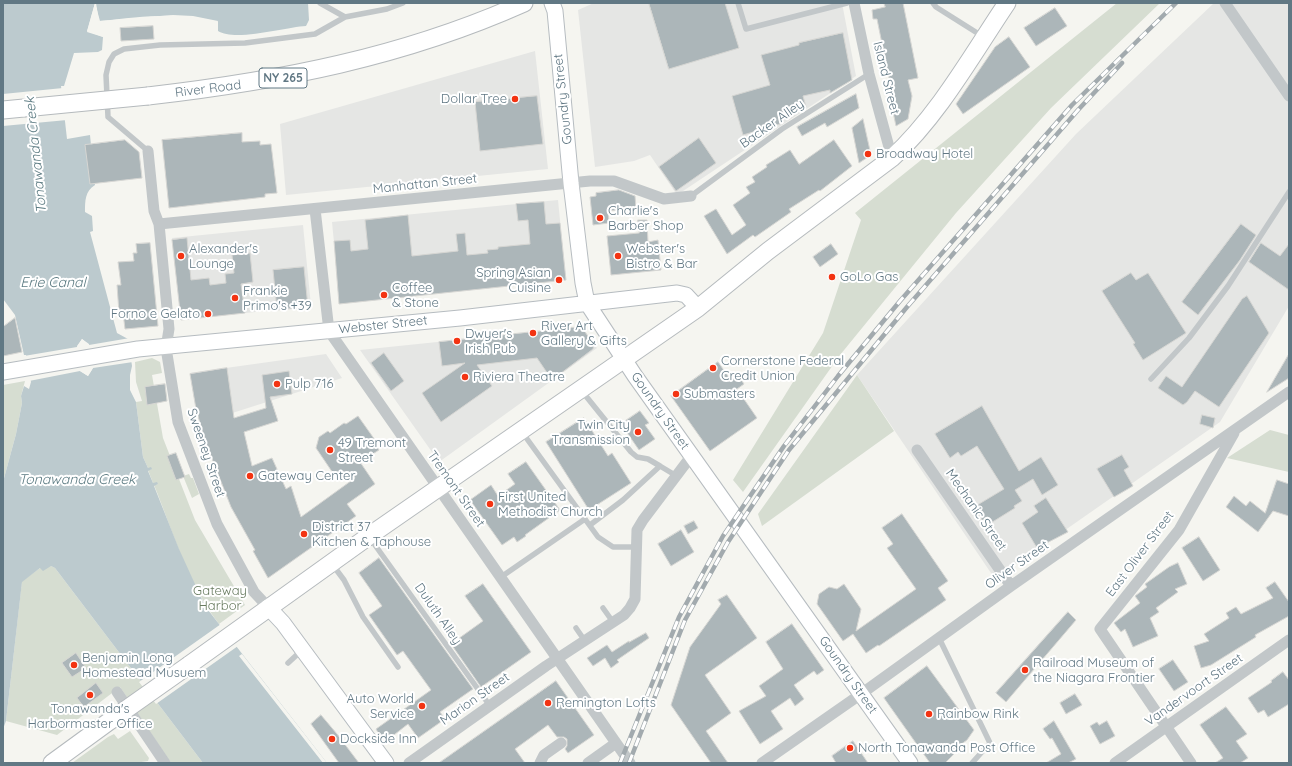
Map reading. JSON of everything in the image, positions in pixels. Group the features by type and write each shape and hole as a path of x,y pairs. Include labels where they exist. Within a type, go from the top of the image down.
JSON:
{"main road":[{"name":"River Road","path":"3,110 224,88 339,66 428,39 524,3"},
{"path":"52,763 369,536 698,308 768,251 892,158 908,144 932,114 1007,3"}],"street":[{"name":"Goundry Street","path":"552,3 555,11 571,183 583,283 587,303 623,359 910,763"},
{"name":"Island Street","path":"854,3 869,74 892,158"},
{"path":"1225,3 1285,83 1289,96"},
{"name":"Sweeney Street","path":"148,151 154,211 160,224 170,329 166,348 178,422 217,524 254,592 268,608"},
{"name":"Manhattan Street","path":"160,224 571,183 614,181 664,199 691,196"},
{"name":"Tremont Street","path":"315,209 329,331 630,763"},
{"name":"Webster Street","path":"3,372 138,349 166,348 681,293 691,298 698,308"},
{"name":"Oliver Street","path":"762,763 1011,586 1289,392"},
{"name":"East Oliver Street","path":"1166,727 1100,629 1179,530 1235,431"},
{"name":"Mechanic Street","path":"917,450 1011,586"},
{"name":"Marion Street","path":"410,763 558,658 624,615 635,599 637,530 675,475 692,455"},
{"path":"268,608 303,650 386,763"},
{"name":"Vandervoort Street","path":"1115,763 1289,640"},
{"path":"117,692 164,763"},
{"path":"1166,727 1191,763"},
{"path":"540,763 544,755 561,743"},
{"path":"588,763 616,743"}],"lane":[{"path":"320,3 345,17"},
{"path":"148,151 108,117 106,76 109,62 114,54 124,49 160,45 245,43 314,34 345,17 388,9 403,3"},
{"path":"738,3 746,29 847,3"},
{"path":"933,3 936,7 984,37"},
{"name":"Backer Alley","path":"691,196 782,129 869,74"},
{"path":"1151,379 1189,338 1228,286 1289,192"},
{"path":"580,389 631,452 637,457 648,459 675,475"},
{"path":"521,430 598,537 613,547 636,547"},
{"path":"590,525 623,500 660,466"},
{"path":"501,577 585,519"},
{"name":"Duluth Alley","path":"369,536 490,706"},
{"path":"331,563 344,580 363,617 398,667"},
{"path":"603,608 613,622"},
{"path":"576,628 585,641"},
{"path":"939,638 990,743 972,763"},
{"path":"288,663 303,650"}],"shaded area":[{"path":"594,3 842,3 856,76 677,195 650,155 634,161 595,167 578,10"},
{"path":"1214,3 1289,3 1289,306 1220,422 995,579 857,375 1076,134"},
{"path":"535,51 548,169 286,195 280,124"},
{"path":"558,200 566,280 340,304 332,222"},
{"path":"303,225 311,306 181,320 172,238"},
{"path":"582,327 597,348 439,462 360,350"},
{"path":"326,354 342,378 201,423 190,373"}],"green space":[{"path":"1117,3 1160,3 1051,108 956,213 840,355 743,492 733,480 823,333 861,220 855,213"},
{"name":"Gateway Harbor","path":"152,358 160,362 162,373 152,375 163,438 195,520 245,605 219,624 198,592 190,575 154,485 158,484 153,483 148,470 151,469 148,468 143,457 136,402 142,401 136,382 135,362"},
{"path":"857,375 894,431 762,526 758,514"},
{"path":"25,381 21,396 22,403 16,434 3,482 3,385"},
{"path":"1270,430 1289,435 1289,472 1227,458"},
{"path":"189,474 191,478 193,478 199,494 192,498 183,476"},
{"path":"51,566 55,568 203,763 171,763 120,687 57,735 6,721 22,581 40,568"},
{"path":"130,731 149,758 148,761 135,763 72,763 108,737 114,734 118,739"}],"water":[{"name":"Tonawanda Creek","path":"3,3 95,3 87,31 103,37 102,50 98,52 74,53 64,86 61,86 67,139 90,135 95,185 87,193 85,212 92,216 93,231 90,232 117,333 128,339 132,366 130,375 130,390 136,402 143,457 148,468 151,467 152,469 148,471 153,483 157,482 158,484 154,486 179,549 205,606 327,763 203,763 55,568 51,566 43,571 40,568 22,582 6,721 3,729 3,482 16,434 22,403 21,396 24,386 29,389 31,382 26,355 24,355 15,315 3,299","holes":["82,339 89,344 93,368 88,376 80,371 77,346"]},
{"path":"96,3 308,3 309,20 306,26 248,35 236,35 218,31 218,22 187,17 158,16 99,21"}],"pier":[{"path":"95,3 100,21 173,15 193,16 218,21 217,25 215,23 193,18 173,17 99,23 95,9 90,30 103,35 103,37 87,32"},
{"path":"63,88 67,120 3,126 3,94"},
{"path":"130,338 133,362 93,368 88,376 80,371 29,381 24,356 77,347 82,339 89,345","holes":["82,341 87,345 91,368 87,373 82,370 79,346"]},
{"path":"221,624 238,646 156,704 139,682"},
{"path":"242,654 327,763 323,763 239,656"}],"building":[{"path":"649,3 725,3 739,48 669,69"},
{"path":"884,3 903,3 918,78 908,80 912,96 908,119 896,126 887,84 890,83 877,19 873,19 872,10 885,7"},
{"path":"1055,8 1067,26 1036,46 1024,28"},
{"path":"153,26 154,39 121,41 120,28"},
{"path":"843,33 852,80 830,93 830,90 803,96 806,107 778,114 780,124 743,135 732,96 770,85 761,55 799,45 799,43"},
{"path":"1009,37 1030,67 963,114 956,104 995,47"},
{"path":"856,94 859,108 827,127 825,123 802,136 797,127"},
{"path":"537,96 543,144 480,151 475,102"},
{"path":"863,119 871,155 859,163 852,128"},
{"path":"242,133 242,142 260,141 260,145 271,144 277,193 265,194 265,197 169,208 162,140"},
{"path":"699,138 716,163 676,191 659,167"},
{"path":"125,140 139,152 142,178 90,184 85,145"},
{"path":"834,140 852,166 820,191 819,190 789,209 791,212 755,237 753,235 727,254 704,216 716,209 732,235 746,225 733,205 750,193 746,187 755,182 752,177 767,167 766,165 790,150 799,164"},
{"path":"619,190 635,196 636,208 608,211 609,223 593,225 590,197 596,196 596,193"},
{"path":"544,202 546,224 560,223 566,280 339,304 334,241 350,240 351,251 368,249 365,220 408,215 412,256 458,251 456,234 465,233 467,255 488,253 487,250 498,249 498,247 530,244 528,220 518,221 516,204"},
{"path":"638,220 647,220 648,242 658,240 661,270 611,275 607,236 639,233"},
{"path":"1241,224 1256,235 1240,260 1198,315 1182,302"},
{"path":"187,238 191,280 209,278 210,285 226,283 225,274 234,273 232,255 250,253 253,282 241,284 245,313 181,320 172,240"},
{"path":"150,243 158,326 125,329 123,313 119,313 117,285 121,285 118,262 134,261 133,253 137,253 136,244"},
{"path":"1261,243 1280,256 1289,244 1289,290 1249,262"},
{"name":"GoLo Gas","path":"831,244 838,254 820,267 813,257"},
{"path":"304,267 308,307 277,310 273,270"},
{"path":"1131,273 1136,280 1148,273 1186,333 1143,360 1133,344 1135,343 1102,291"},
{"path":"1247,296 1269,333 1219,407 1195,391 1183,405 1158,388 1166,376 1182,387 1242,299"},
{"path":"15,318 22,352 3,356 3,327"},
{"path":"579,327 583,329 594,345 593,349 552,380 537,358 477,365 492,386 441,422 422,393 465,363 442,366 439,342"},
{"path":"384,353 404,381 391,391 371,363"},
{"path":"1289,354 1289,378 1267,392"},
{"path":"718,362 731,380 738,375 744,384 737,389 757,418 710,451 671,396"},
{"path":"227,368 234,418 266,408 262,375 289,371 292,394 270,397 278,421 244,432 252,466 272,458 286,489 291,486 301,517 355,478 351,472 337,479 316,448 319,437 328,431 330,433 344,423 346,424 358,416 375,440 373,441 379,450 360,462 375,484 347,504 356,516 268,578 253,551 255,550 231,507 205,441 196,409 190,374"},
{"path":"165,384 167,401 147,405 145,387"},
{"path":"982,406 1019,471 1041,457 1058,485 1042,495 1033,479 1015,490 1022,501 1014,506 1015,508 986,526 974,507 1004,489 977,446 961,456 958,452 950,458 935,434"},
{"name":"Twin City Transmission","path":"640,411 649,423 645,425 655,439 639,450 621,424"},
{"path":"1202,415 1215,418 1213,428 1200,424"},
{"path":"584,418 608,456 612,453 631,483 589,510 546,442"},
{"path":"176,453 185,477 176,480 167,456"},
{"path":"1122,455 1129,467 1124,470 1133,486 1114,497 1097,469"},
{"name":"First United Methodist Church","path":"526,462 560,510 517,542 514,537 502,545 470,500 491,485 498,496 515,484 508,474"},
{"path":"1277,480 1289,484 1289,516 1273,511 1258,532 1226,507 1234,496 1246,506 1250,501 1265,513"},
{"path":"1046,498 1068,532 1037,548 1022,523 1038,512 1034,506"},
{"path":"902,514 948,581 938,588 946,600 879,646 878,645 866,653 853,634 843,641 817,604 819,594 829,587 837,589 844,584 861,609 856,631 916,589 887,548 893,544 882,528"},
{"path":"694,521 698,528 688,534 684,526"},
{"path":"681,530 694,552 671,566 658,544"},
{"path":"1199,537 1220,570 1203,581 1182,548"},
{"path":"379,558 473,689 440,712 445,719 418,738 408,724 390,738 380,736 376,729 431,690 403,651 397,655 369,615 382,606 359,573"},
{"path":"1178,563 1187,584 1175,589 1178,592 1156,608 1159,612 1150,618 1158,636 1133,647 1125,629 1121,632 1114,623 1140,603 1135,596 1147,587 1145,584 1169,567"},
{"path":"1275,582 1289,602 1289,616 1255,635 1256,637 1211,665 1201,668 1194,646 1209,641 1204,634 1229,618 1226,613 1236,607 1241,614 1273,598 1266,588"},
{"path":"483,584 531,652 481,687 451,644 483,621 465,596"},
{"path":"727,595 757,638 705,675 731,713 706,731 728,763 711,763 671,705 690,647 721,604 718,600"},
{"name":"Railroad Museum of the Niagara Frontier","path":"1068,612 1076,620 1006,702 996,693"},
{"path":"792,624 824,670 817,675 814,671 794,685 804,699 795,706 790,698 771,711 783,729 760,744 739,711 766,696 759,686 783,669 766,642"},
{"path":"646,633 649,638 617,660 619,662 611,668 605,658 593,666 587,658 607,645 612,652 629,641"},
{"name":"Benjamin Long Homestead Musuem","path":"76,653 86,668 72,677 62,663"},
{"path":"1173,660 1188,682 1174,691 1159,669"},
{"name":"Rainbow Rink","path":"927,666 974,730 967,740 953,750 955,753 945,763 930,763 884,698"},
{"path":"1283,672 1289,680 1289,704 1268,717 1264,710 1258,713 1248,698 1272,682 1271,681"},
{"name":"Remington Lofts","path":"556,681 594,735 568,753 565,749 567,746 567,739 564,737 557,737 548,725 515,749 525,763 439,763"},
{"name":"Tonawanda's Harbormaster Office","path":"96,683 103,693 84,707 77,698"},
{"path":"1075,694 1082,705 1066,714 1060,703"},
{"path":"1226,707 1247,734 1236,741 1248,758 1240,763 1215,763 1223,758 1200,725"},
{"name":"Dockside Inn","path":"321,715 359,763 339,763 311,724"},
{"path":"1054,721 1076,759 1068,763 1046,763 1061,754 1052,738 1050,739 1043,729"},
{"path":"1107,721 1115,736 1100,744 1090,726 1097,722 1099,725"},
{"name":"North Tonawanda Post Office","path":"853,741 868,763 836,763 832,756"}],"railway":[{"path":"620,763 679,617 723,536 784,446 838,376 900,301 1072,105 1176,3"},
{"path":"629,763 685,620 728,542 789,450 907,307 1078,110 1122,63"}],"place":[{"name":"Dollar Tree","path":"515,99"},
{"name":"Broadway Hotel","path":"868,154"},
{"name":"Charlie's Barber Shop","path":"600,218"},
{"name":"Alexander's Lounge","path":"181,256"},
{"name":"Webster's Bistro & Bar","path":"618,256"},
{"name":"GoLo Gas","path":"832,277"},
{"name":"Spring Asian Cuisine","path":"559,280"},
{"name":"Coffee & Stone","path":"384,295"},
{"name":"Frankie Primo's +39","path":"235,298"},
{"name":"Forno e Gelato","path":"208,314"},
{"name":"River Art Gallery & Gifts","path":"533,333"},
{"name":"Dwyer's Irish Pub","path":"457,341"},
{"name":"Cornerstone Federal Credit Union","path":"713,368"},
{"name":"Riviera Theatre","path":"465,377"},
{"name":"Pulp 716","path":"277,384"},
{"name":"Submasters","path":"676,394"},
{"name":"Twin City Transmission","path":"638,432"},
{"name":"49 Tremont Street","path":"330,450"},
{"name":"Gateway Center","path":"250,476"},
{"name":"First United Methodist Church","path":"490,504"},
{"name":"District 37 Kitchen & Taphouse","path":"304,534"},
{"name":"Benjamin Long Homestead Musuem","path":"74,665"},
{"name":"Railroad Museum of the Niagara Frontier","path":"1025,670"},
{"name":"Tonawanda's Harbormaster Office","path":"90,695"},
{"name":"Remington Lofts","path":"548,703"},
{"name":"Auto World Service","path":"422,706"},
{"name":"Rainbow Rink","path":"929,714"},
{"name":"Dockside Inn","path":"332,739"},
{"name":"North Tonawanda Post Office","path":"850,748"}],"water label":[{"name":"Erie Canal","path":"53,283"}]}
